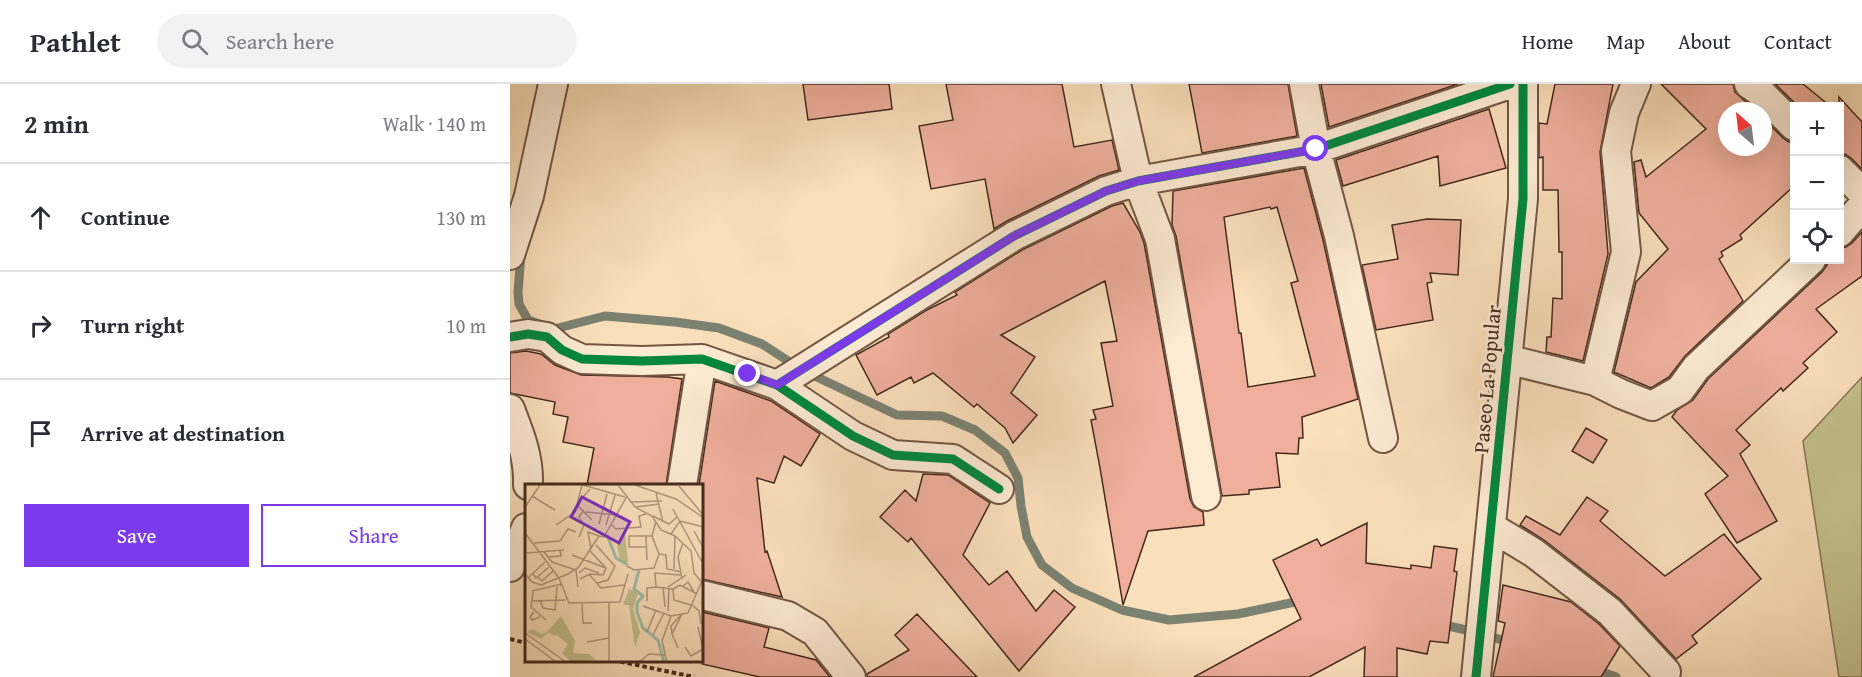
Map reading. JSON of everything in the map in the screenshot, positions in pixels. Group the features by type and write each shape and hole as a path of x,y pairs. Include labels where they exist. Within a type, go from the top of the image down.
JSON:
{"street":[{"path":"510,255 529,196 553,84"},
{"path":"1116,84 1138,181 1160,239 1206,496"},
{"path":"1304,84 1316,149 1339,236 1383,438"},
{"path":"777,385 1014,236 1106,191 1138,181 1316,149 1510,84"},
{"name":"Paseo La Popular","path":"1476,677 1523,199 1523,84"},
{"path":"1595,381 1626,252 1616,151 1624,113 1636,84"},
{"path":"1749,84 1790,122"},
{"path":"1844,175 1862,192"},
{"path":"1844,226 1862,206"},
{"path":"1506,359 1595,381 1652,406 1680,390 1696,368 1807,264"},
{"path":"510,337 528,334 547,337 562,350 582,359 642,361 702,359 777,385 853,436 893,455 953,459 999,489"},
{"path":"682,484 702,359"},
{"path":"510,409 524,443 529,470 528,484"},
{"path":"1491,527 1534,553 1610,612 1666,672"},
{"path":"510,567 525,530"},
{"path":"704,595 788,616 815,632 851,677"}],"path":[{"path":"510,639 525,643"},
{"path":"623,662 694,677"}],"shaded area":[{"path":"1862,377 1862,677 1839,677 1803,441"}],"building":[{"path":"803,84 889,84 892,109 808,120"},
{"path":"946,84 1062,84 1074,147 1112,140 1119,170 1099,176 994,229 985,179 931,189 919,126 953,120"},
{"path":"1189,84 1288,84 1297,136 1202,153"},
{"path":"1321,84 1458,84 1329,127"},
{"path":"1555,84 1613,84 1600,152 1608,254 1583,361 1546,352 1547,337 1551,337 1553,298 1562,299 1562,252 1559,252 1558,190 1543,190 1543,157 1539,158 1539,123 1547,124"},
{"path":"1661,84 1733,84 1735,92 1746,102 1718,102 1718,156 1772,156 1772,127 1790,142 1790,190 1740,235 1742,239 1721,252 1723,256 1719,259 1743,301 1685,356 1669,377 1651,388 1614,372 1636,282 1668,249 1639,213 1634,162 1641,160 1646,177 1706,129"},
{"path":"1775,84 1803,84 1825,102 1794,102"},
{"path":"1844,102 1862,122 1862,169 1845,154"},
{"path":"1489,109 1506,168 1440,186 1438,156 1343,186 1336,160"},
{"path":"1304,168 1323,240 1358,399 1302,417 1303,438 1299,438 1298,454 1276,453 1280,487 1249,490 1249,494 1222,496 1176,236 1172,225 1173,191","holes":["1270,207 1271,209 1277,207 1298,281 1291,283 1315,376 1248,387 1224,217"]},
{"path":"1123,203 1144,243 1190,499 1194,507 1203,512 1204,525 1148,531 1123,605 1091,420 1096,419 1093,410 1113,406 1101,343 1117,341 1105,281 1001,335 1035,357 1011,393 1037,415 1013,443 1005,428 977,404 974,407 933,373 914,383 911,377 877,395 856,355 889,337 888,334 925,311 957,295 955,292 1022,250 1112,206"},
{"path":"1427,219 1461,220 1458,275 1430,273 1432,282 1427,283 1433,320 1376,330 1362,265 1398,259 1392,225"},
{"path":"1862,232 1862,276 1816,309 1837,332 1803,363 1808,368 1783,391 1781,388 1736,430 1750,445 1740,454 1777,521 1737,543 1705,494 1728,476 1672,417 1677,410 1693,400 1708,379 1822,272 1827,264 1844,264 1844,247 1852,243"},
{"path":"526,351 541,354 555,365 581,375 682,379 666,484 587,484 594,448 563,442 568,417 553,414 555,402 510,393 510,353"},
{"path":"715,381 771,401 820,434 801,466 784,456 774,483 757,478 765,552 767,551 782,597 704,579 704,484 699,484"},
{"path":"1586,428 1607,440 1593,463 1572,451"},
{"path":"923,474 948,475 990,503 963,555 989,585 1007,571 1036,611 1054,590 1075,607 1019,671 911,538 908,542 880,517 905,490 916,501"},
{"path":"1587,497 1608,511 1600,521 1665,576 1724,534 1761,579 1692,636 1697,643 1676,659 1620,599 1544,540 1520,525 1526,516 1560,535"},
{"path":"1367,523 1366,563 1411,569 1411,565 1431,568 1434,546 1457,549 1454,571 1457,572 1448,643 1430,641 1427,654 1397,648 1397,677 1364,677 1365,647 1309,677 1194,677 1301,619 1273,560 1317,539 1321,546"},
{"path":"1503,585 1571,602 1599,624 1620,646 1601,677 1493,677 1505,623 1498,621"},
{"path":"704,612 769,628 764,647 816,660 830,677 760,677 702,664 704,662"},
{"path":"917,614 977,677 867,677 867,674 909,650 895,635"}],"waterway":[{"path":"521,254 519,304 528,320 554,329 605,316 719,328 762,344 802,370 897,415 942,416 975,430 1005,453 1018,478 1027,537 1042,565 1072,588 1122,610 1169,620 1238,614 1305,602"},
{"path":"1440,624 1511,643"},
{"path":"1593,669 1616,677"}],"cycle path":[{"path":"777,385 1014,236 1106,191 1138,181 1316,149 1510,84"},
{"path":"1476,677 1523,199 1523,84"},
{"path":"510,337 528,334 547,337 562,350 582,359 642,361 702,359 777,385 853,436 893,455 953,459 999,489"}],"route":[{"path":"748,374 777,385 1014,236 1106,191 1138,181 1316,149"}]}
